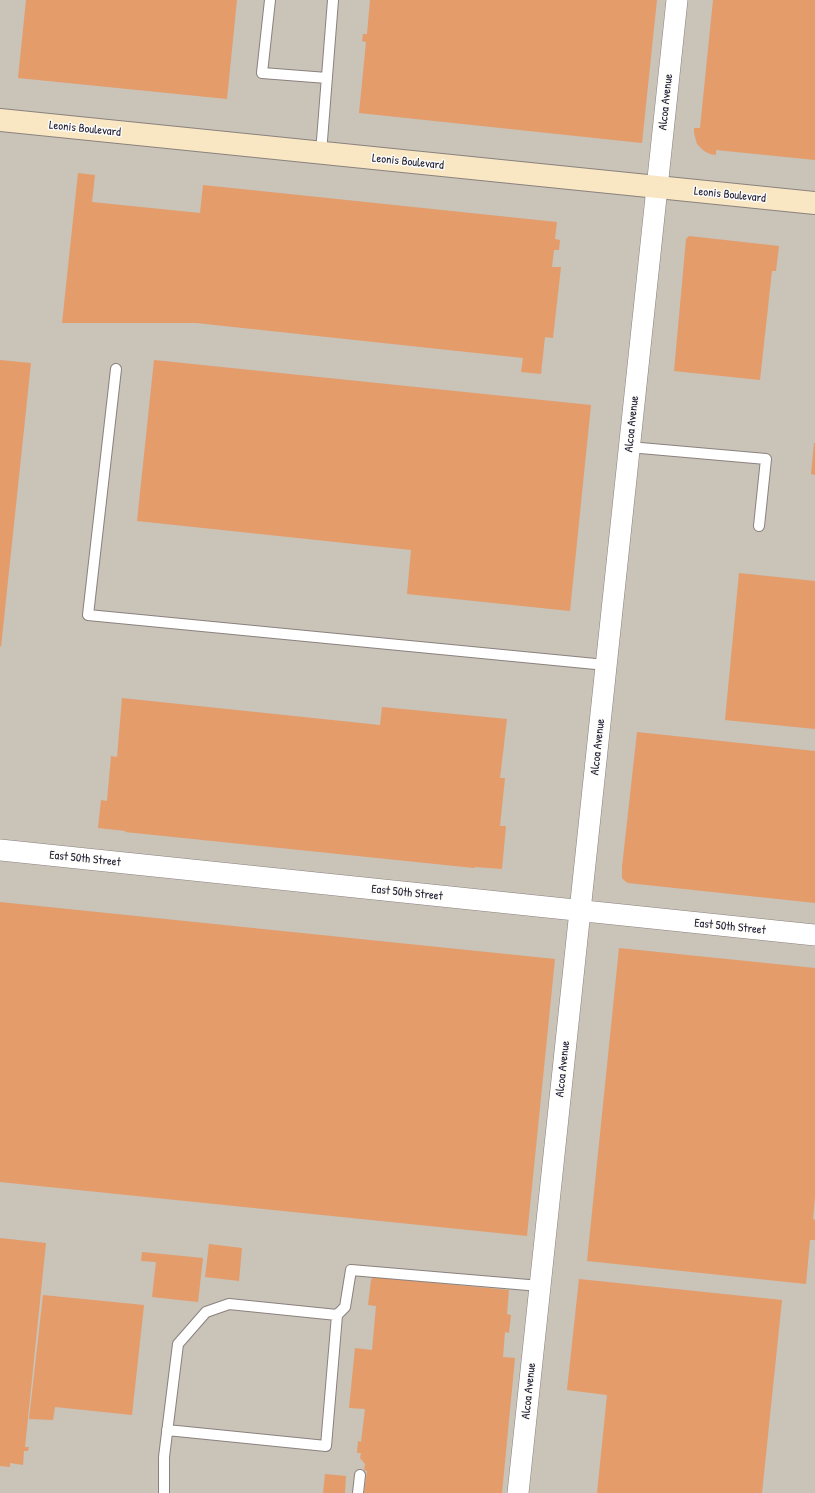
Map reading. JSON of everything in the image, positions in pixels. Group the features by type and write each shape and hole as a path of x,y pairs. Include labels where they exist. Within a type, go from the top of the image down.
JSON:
{"main road":[{"name":"Leonis Boulevard","path":"0,120 815,203"}],"street":[{"name":"Alcoa Avenue","path":"518,1493 676,0"},
{"name":"East 50th Street","path":"0,850 580,912 815,935"}],"lane":[{"path":"270,0 262,73 327,78"},
{"path":"321,153 333,0"},
{"path":"116,369 88,615 606,665"},
{"path":"629,447 766,458 759,526"},
{"path":"167,1430 326,1446 337,1315 345,1307 351,1270 540,1286"},
{"path":"164,1493 164,1457 178,1344 206,1312 229,1304 337,1315"},
{"path":"358,1493 360,1475"}],"shaded area":[{"path":"0,0 815,0 815,1493 0,1493"}],"building":[{"path":"26,0 237,0 227,99 18,78"},
{"path":"370,0 657,0 642,143 359,113 366,42 362,41 363,34 367,34"},
{"path":"713,0 815,0 815,160 716,150 716,155 704,151 697,144 694,128 700,128"},
{"path":"78,173 95,175 92,202 200,213 203,185 557,222 555,239 560,240 559,250 554,250 552,267 561,267 553,338 545,337 541,374 521,372 523,358 196,323 62,323"},
{"path":"689,236 779,246 776,271 772,271 760,380 674,371 686,239"},
{"path":"0,360 31,363 1,647 0,646"},
{"path":"154,360 591,405 570,611 407,594 411,550 137,521"},
{"path":"815,443 815,475 811,474"},
{"path":"739,573 815,581 815,729 725,720"},
{"path":"122,698 380,725 382,707 507,719 500,778 505,778 500,826 506,826 502,869 474,868 98,828 101,800 107,801 111,756 117,757"},
{"path":"637,732 815,751 815,903 628,883 625,881 622,878 622,867"},
{"path":"0,902 555,959 527,1236 0,1182"},
{"path":"619,948 815,968 815,1196 813,1219 815,1220 815,1240 810,1240 806,1284 587,1261"},
{"path":"0,1238 46,1243 25,1447 29,1447 28,1451 24,1451 23,1465 10,1463 10,1467 0,1466"},
{"path":"209,1244 242,1248 239,1281 205,1277"},
{"path":"142,1252 203,1258 198,1302 152,1297 156,1262 141,1261"},
{"path":"373,1277 509,1290 507,1314 511,1315 509,1333 505,1332 503,1357 515,1358 502,1493 364,1493 367,1471 364,1470 365,1464 360,1458 361,1453 357,1453 358,1441 361,1442 365,1409 349,1408 355,1348 372,1350 376,1306 368,1305 371,1280"},
{"path":"579,1279 782,1300 762,1493 597,1493 607,1395 567,1390"},
{"path":"43,1295 144,1305 132,1415 55,1407 53,1420 29,1419"},
{"path":"325,1474 346,1476 345,1493 323,1493"}]}
